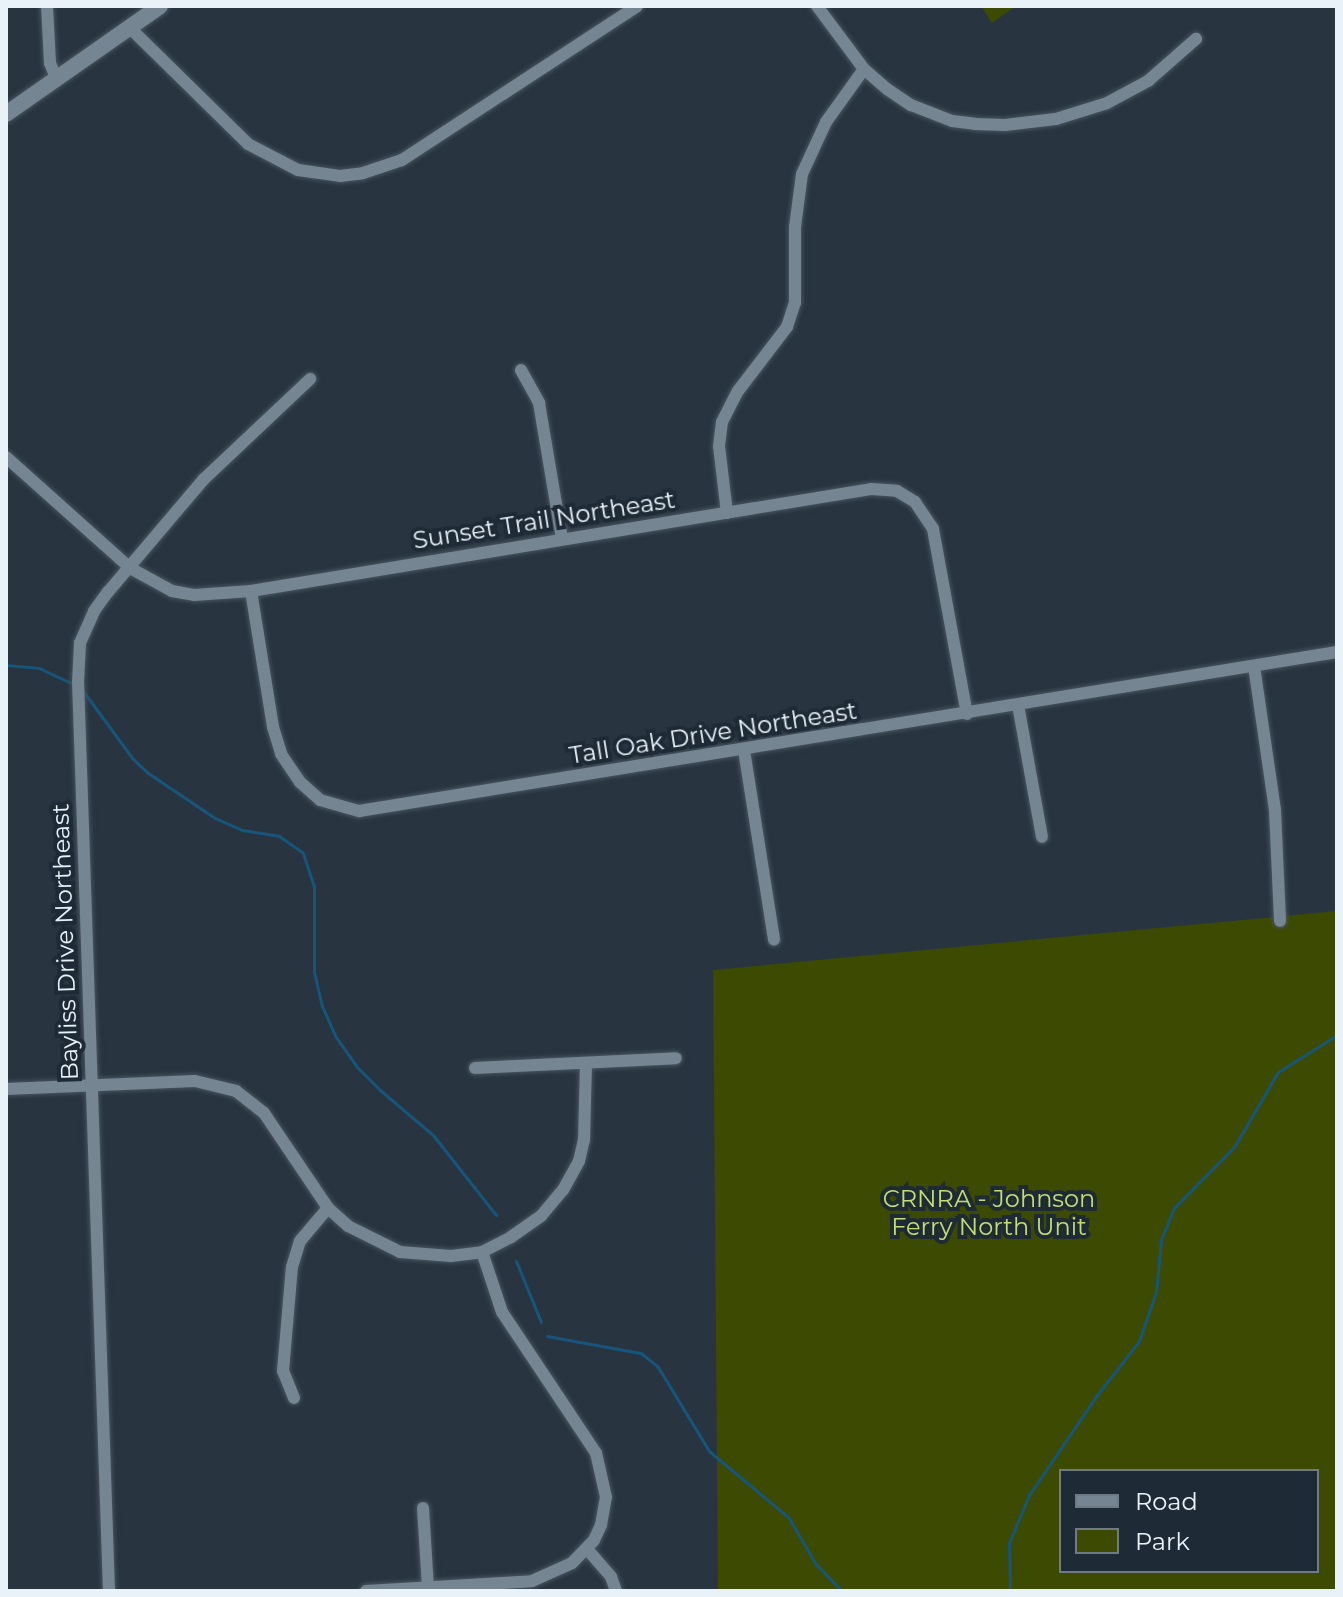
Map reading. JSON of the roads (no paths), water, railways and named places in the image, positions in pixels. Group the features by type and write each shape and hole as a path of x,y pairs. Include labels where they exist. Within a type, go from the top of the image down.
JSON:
{"street":[{"path":"47,6 50,63 56,78"},
{"path":"6,114 160,6"},
{"path":"129,27 248,144 298,170 340,176 363,173 402,160 637,6"},
{"path":"817,6 864,69 887,89 923,110 952,121 1005,125 1056,119 1107,103 1148,81 1196,39"},
{"path":"727,513 719,446 722,422 738,391 787,327 795,303 795,219 802,174 826,122 864,69"},
{"path":"521,370 539,403 562,539"},
{"name":"Bayliss Drive Northeast","path":"109,1591 77,661 80,643 94,611 204,479 310,379"},
{"name":"Sunset Trail Northeast","path":"6,457 130,568 172,591 220,595 871,489 907,496 925,514 939,548 967,714"},
{"name":"Tall Oak Drive Northeast","path":"251,591 276,743 300,782 331,805 359,811 1337,652"},
{"path":"1254,666 1275,810 1280,921"},
{"path":"1018,705 1042,837"},
{"path":"744,750 774,940"},
{"path":"475,1068 676,1058"},
{"path":"6,1089 195,1081 236,1091 264,1113 328,1208 363,1237 400,1252 434,1257 482,1252 526,1229 563,1190 579,1161 586,1119 586,1063"},
{"path":"294,1398 283,1371 292,1267 300,1241 328,1208"},
{"path":"366,1591 532,1581 562,1569 587,1549 605,1510 602,1468 596,1453 502,1312 482,1252"},
{"path":"423,1508 428,1587"},
{"path":"587,1549 611,1577 616,1591"}],"waterway":[{"path":"6,665 39,668 74,684"},
{"path":"83,691 133,759 148,773 215,818 242,830 279,836 303,853 314,886 314,972 322,1006 336,1037 356,1066 433,1135 496,1215"},
{"path":"1010,1591 1009,1543 1029,1495 1097,1395 1139,1341 1156,1292 1161,1240 1174,1208 1234,1147 1278,1072 1337,1035"},
{"path":"516,1261 541,1322"},
{"path":"547,1336 641,1353 658,1367 709,1451 789,1518 815,1563 842,1591"}],"park label":[{"name":"CRNRA - Johnson Ferry North Unit","path":"989,1213"}]}
